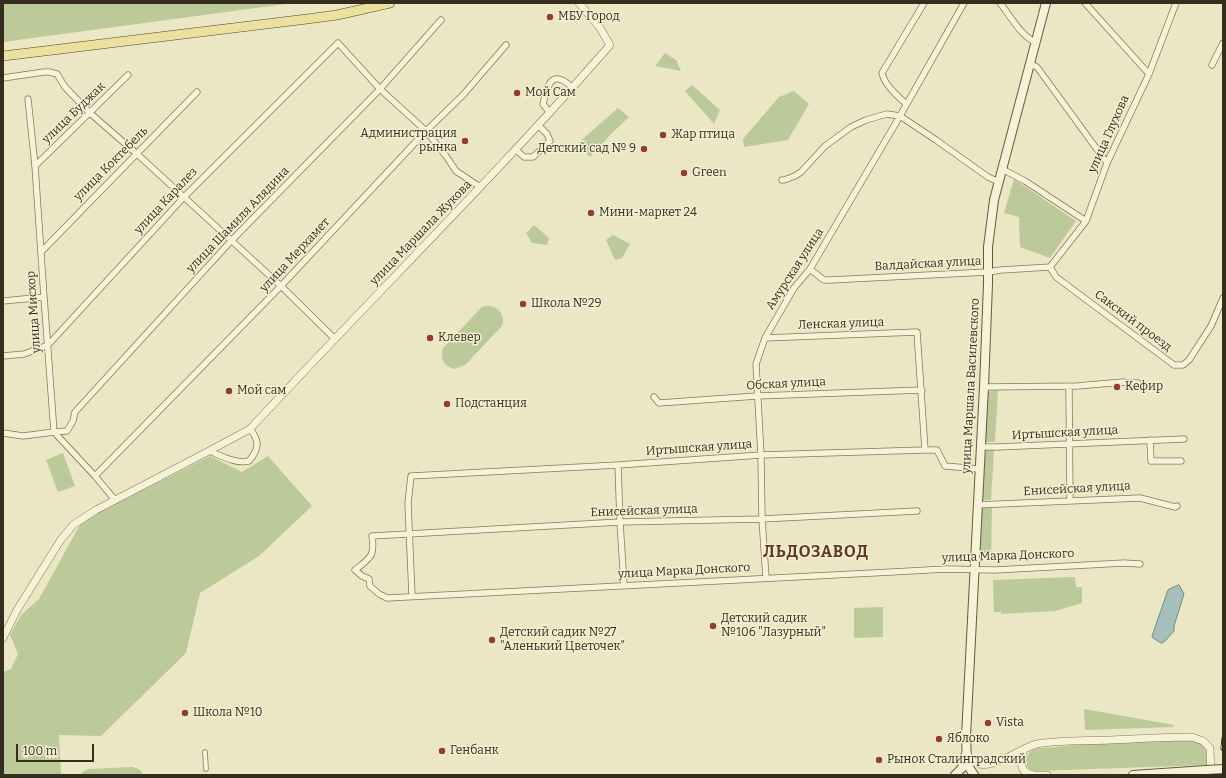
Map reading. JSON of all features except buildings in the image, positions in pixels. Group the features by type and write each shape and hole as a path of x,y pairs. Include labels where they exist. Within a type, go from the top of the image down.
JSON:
{"main road":[{"path":"3,56 307,19 390,3"},
{"name":"улица Маршала Василевского","path":"974,775 967,764 966,752 969,656 984,387 990,224 994,200 1046,3"},
{"path":"955,775 962,768 966,752"},
{"path":"1133,775 1209,772 1223,769"}],"street":[{"name":"улица Маршала Жукова","path":"3,638 17,610 60,541 73,524 96,510 247,431 573,88 610,45 600,28 579,3"},
{"path":"906,104 886,83 882,74 924,3"},
{"name":"Амурская улица","path":"766,578 762,519 761,455 756,364 765,338 794,288 810,269 900,116 964,3"},
{"path":"1000,3 1016,25 1030,40 1036,42"},
{"path":"1085,3 1149,74"},
{"path":"1169,3 1175,6"},
{"name":"улица Глухова","path":"1050,267 1086,221 1107,163 1149,74 1175,6"},
{"name":"улица Шамиля Алядина","path":"54,432 67,431 73,421 75,412 231,241 380,89 441,20"},
{"name":"улица Каралез","path":"3,356 24,354 48,345 184,197 338,43 380,89"},
{"path":"1212,65 1223,43"},
{"name":"улица Мерхамет","path":"95,476 281,286 426,132 463,95 506,45"},
{"path":"1030,64 1037,67 1107,163"},
{"path":"3,78 44,72 53,72 57,74 65,87 90,113 281,286 335,338"},
{"name":"улица Буджак","path":"35,166 128,75"},
{"path":"550,113 543,104 545,93 553,79 564,79 573,88"},
{"path":"380,89 426,132 446,156 456,171 480,187"},
{"name":"улица Коктебель","path":"41,252 197,92"},
{"name":"улица Мисхор","path":"28,99 35,166 54,432"},
{"path":"782,180 795,176 801,172 825,146 852,127 866,120 887,114 900,116 988,177 999,182"},
{"path":"515,149 524,157 533,157 550,141 548,134 538,125"},
{"path":"1002,169 1025,181 1086,221"},
{"name":"Валдайская улица","path":"810,269 824,280 830,280 988,272 1050,267"},
{"name":"Сакский проезд","path":"1050,267 1056,277 1174,365 1183,365 1189,360 1211,326 1223,298"},
{"path":"3,301 44,297"},
{"name":"Ленская улица","path":"765,338 917,332 922,390"},
{"path":"984,387 1069,386 1123,382 1128,384 1138,383"},
{"path":"1069,386 1070,501"},
{"path":"922,390 925,450"},
{"name":"Обская улица","path":"654,397 660,403 757,396 922,390"},
{"path":"209,451 232,460 241,462 249,461 255,454 258,445 256,436 247,431"},
{"path":"3,433 23,436 54,432 115,500"},
{"name":"Иртышская улица","path":"980,447 1184,439"},
{"path":"1150,440 1151,462 1180,461"},
{"name":"Иртышская улица","path":"409,535 408,503 411,476 618,465 761,455 925,450 938,450 945,466 979,469"},
{"path":"618,465 624,585"},
{"name":"Енисейская улица","path":"977,505 1140,498 1175,507 1177,506"},
{"name":"Енисейская улица","path":"372,536 620,522 762,519 917,511"},
{"path":"409,535 412,596"},
{"name":"улица Марка Донского","path":"372,536 374,548 372,554 355,570 362,576 369,579 370,586 387,598 892,572 974,569 995,570 1124,563 1140,564"},
{"path":"966,752 974,762 989,764 997,762 1024,748 1036,744 1192,737 1203,741 1210,748 1209,772"},
{"path":"1024,748 1021,761 1025,771 1031,774 1047,775"},
{"path":"205,752 206,769"}],"green space":[{"path":"3,3 293,3 3,42"},
{"path":"665,53 676,60 681,71 655,66"},
{"path":"692,85 720,110 714,124 685,91"},
{"path":"794,91 809,104 788,140 744,147 743,139 779,97"},
{"path":"618,108 629,117 590,157 577,144"},
{"path":"1014,179 1076,221 1050,258 1020,247 1019,217 1004,213"},
{"path":"534,225 549,238 547,245 532,243 526,233"},
{"path":"613,235 630,244 622,258 615,260 606,240"},
{"path":"482,307 493,307 500,311 503,318 502,326 465,365 454,369 450,368 443,361 443,348"},
{"path":"998,389 995,442 985,442 988,392"},
{"path":"984,450 994,450 991,500 980,500"},
{"path":"63,453 75,486 58,492 46,460"},
{"path":"210,456 242,472 268,456 312,506 259,556 200,593 186,653 101,736 59,735 61,775 3,775 3,672 11,669 18,654 10,635 21,615 39,599 82,521"},
{"path":"981,508 992,508 991,558 979,558"},
{"path":"1075,577 1076,587 1082,587 1082,603 1055,611 1001,614 1001,612 994,612 993,580"},
{"path":"883,607 883,637 854,638 854,608"},
{"path":"1084,709 1174,725 1173,727 1085,730"},
{"path":"1194,739 1202,744 1205,749 1207,755 1207,765 1036,771 1029,769 1026,764 1026,759 1029,753 1039,748"},
{"path":"133,767 140,770 143,775 80,775 89,769"}],"water":[{"path":"1179,585 1184,594 1174,626 1174,631 1164,642 1161,643 1152,636 1168,590"}],"railway":[{"path":"1222,749 1223,738"}],"place":[{"name":"МБУ Город","path":"550,17"},
{"name":"Мой Сам","path":"517,93"},
{"name":"Жар птица","path":"663,135"},
{"name":"Администрация рынка","path":"465,141"},
{"name":"Детский сад № 9","path":"644,149"},
{"name":"Green","path":"684,173"},
{"name":"Мини-маркет 24","path":"591,213"},
{"name":"Школа №29","path":"523,304"},
{"name":"Клевер","path":"430,338"},
{"name":"Кефир","path":"1117,387"},
{"name":"Мой сам","path":"229,391"},
{"name":"Подстанция","path":"447,404"},
{"name":"Детский садик №106 \"Лазурный\"","path":"713,626"},
{"name":"Детский садик №27 \"Аленький Цветочек\"","path":"492,640"},
{"name":"Школа №10","path":"185,713"},
{"name":"Vista","path":"988,723"},
{"name":"Яблоко","path":"939,739"},
{"name":"Генбанк","path":"442,751"},
{"name":"Рынок Сталинградский","path":"879,760"}],"district":[{"name":"ЛЬДОЗАВОД","path":"816,553"}]}
